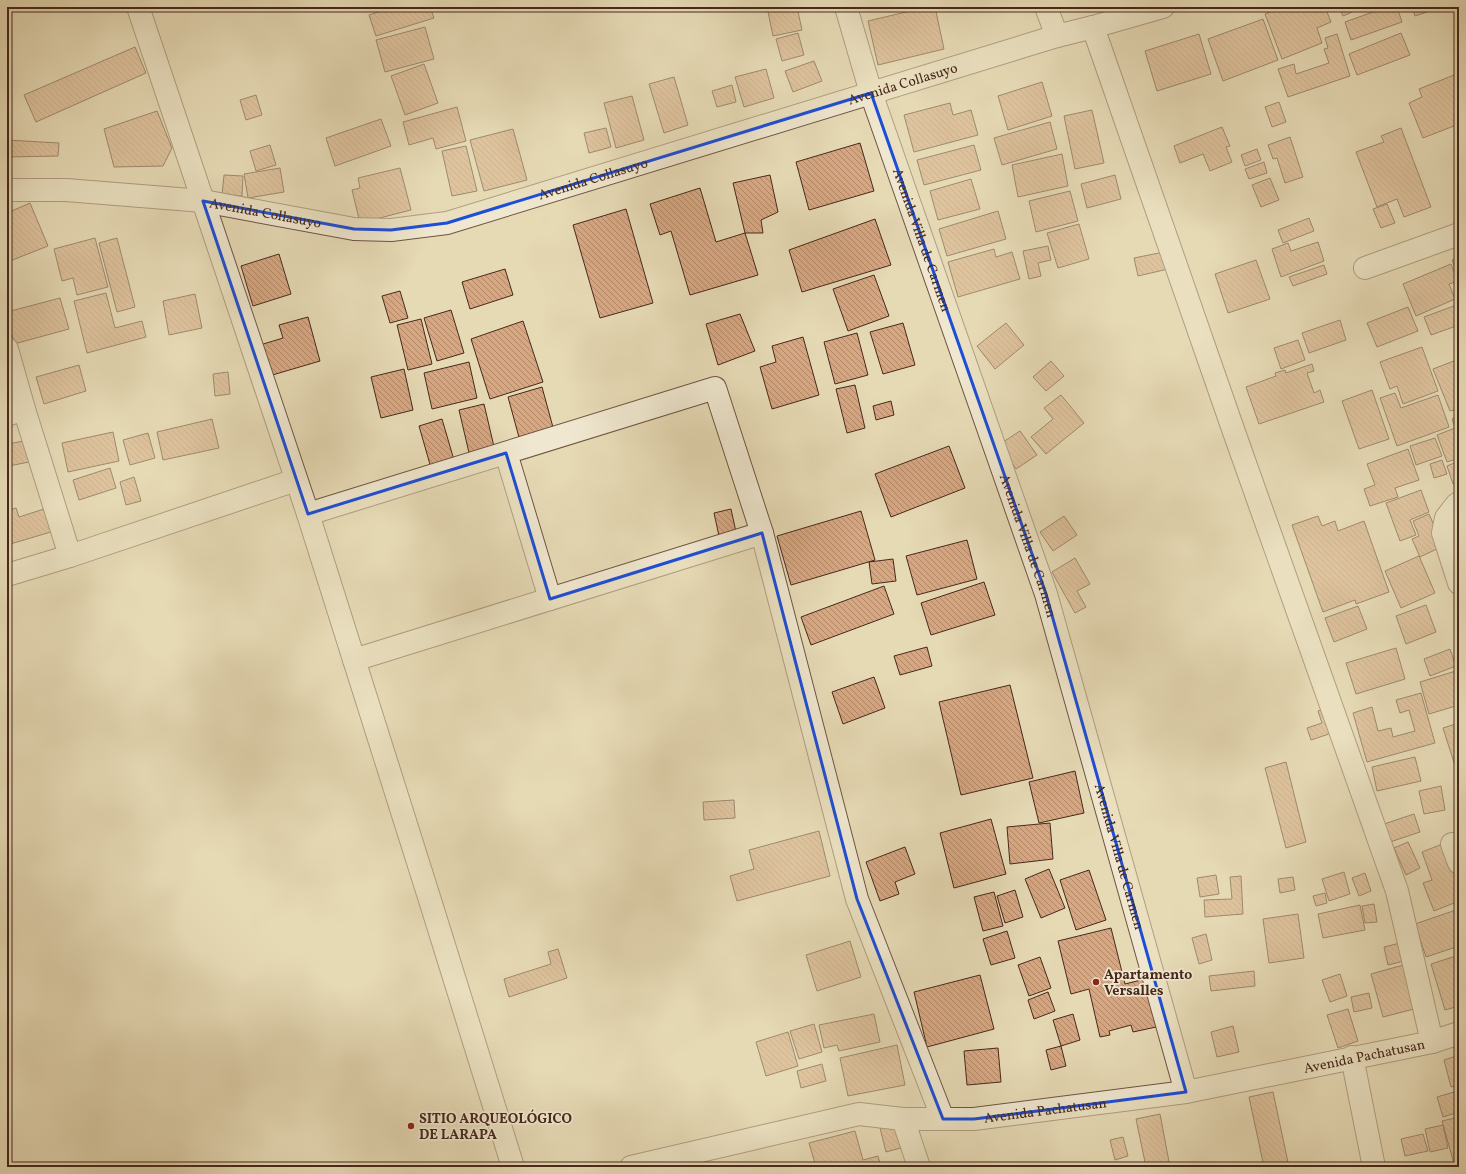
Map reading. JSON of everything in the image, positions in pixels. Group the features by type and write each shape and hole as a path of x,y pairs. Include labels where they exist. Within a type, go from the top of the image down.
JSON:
{"street":[{"path":"138,7 308,514 513,1167"},
{"name":"Avenida Villa de Carmen","path":"846,7 871,93 1046,594 1186,1092"},
{"path":"1046,7 1057,36"},
{"name":"Avenida Collasuyo","path":"7,190 66,190 203,201 354,229 391,230 447,223 1057,36 1093,28 1163,7"},
{"path":"1093,28 1234,432 1397,891 1432,1042"},
{"path":"1366,268 1459,234"},
{"path":"7,349 16,412 70,556"},
{"path":"308,514 715,388 762,533 857,899 943,1119"},
{"path":"506,453 550,600"},
{"path":"7,574 70,556 296,480"},
{"path":"1459,503 1446,518 1443,533 1459,583"},
{"path":"354,660 762,533"},
{"name":"Avenida Pachatusan","path":"631,1167 859,1114 903,1119 974,1119 1186,1092 1352,1057 1432,1042 1459,1033"},
{"path":"1352,1057 1374,1167"},
{"path":"903,1119 919,1167"}],"highlighted area":[{"path":"871,93 1046,594 1186,1092 974,1119 943,1119 857,899 762,533 550,599 506,453 308,514 203,201 354,229 391,230 447,223"}],"building":[{"path":"393,7 430,7 434,18 376,36 369,15"},
{"path":"767,7 797,7 802,30 773,36"},
{"path":"927,7 935,7 944,49 878,65 868,21"},
{"path":"950,7 969,7 951,12"},
{"path":"1283,7 1325,7 1331,22 1317,28 1322,43 1282,59 1265,14"},
{"path":"1339,7 1364,7 1343,16"},
{"path":"1387,7 1397,7 1402,22 1351,40 1345,22"},
{"path":"1412,7 1442,7 1415,16"},
{"path":"1263,19 1278,60 1223,81 1208,39"},
{"path":"425,27 434,59 385,72 376,40"},
{"path":"798,33 804,55 782,61 776,39"},
{"path":"1401,33 1410,55 1357,75 1349,54"},
{"path":"1199,34 1211,74 1157,91 1145,51"},
{"path":"1337,34 1350,76 1288,97 1278,69 1294,64 1296,74 1329,63 1324,49 1328,48 1325,38"},
{"path":"135,47 146,73 36,122 24,95"},
{"path":"814,61 822,81 793,92 785,71"},
{"path":"424,64 438,103 405,115 391,76"},
{"path":"766,69 774,98 744,107 735,77"},
{"path":"1459,73 1459,124 1423,138 1409,103 1422,97 1419,89"},
{"path":"674,77 688,125 664,133 649,84"},
{"path":"1042,82 1052,116 1008,130 998,96"},
{"path":"732,85 736,102 717,107 712,91"},
{"path":"256,95 262,115 246,120 240,100"},
{"path":"632,96 644,140 616,148 604,103"},
{"path":"1279,102 1286,122 1272,127 1265,107"},
{"path":"950,103 953,115 971,110 978,135 914,152 904,115"},
{"path":"457,107 466,141 436,149 433,138 409,145 403,122"},
{"path":"1092,110 1104,163 1075,169 1064,116"},
{"path":"157,111 172,148 163,166 114,167 104,129"},
{"path":"381,119 391,146 335,166 326,138"},
{"path":"1050,122 1057,149 1002,165 994,138"},
{"path":"1222,127 1230,146 1226,147 1232,162 1210,171 1203,154 1180,163 1174,146"},
{"path":"606,128 611,147 589,153 584,133"},
{"path":"1401,128 1431,207 1404,217 1397,199 1377,207 1356,152 1384,142 1381,136"},
{"path":"513,129 527,180 484,191 470,140"},
{"path":"1290,137 1303,177 1285,183 1277,158 1273,159 1268,145"},
{"path":"7,140 59,143 58,156 7,157"},
{"path":"860,143 874,191 809,210 796,162"},
{"path":"270,145 276,165 256,171 250,151"},
{"path":"974,145 981,170 924,185 917,160"},
{"path":"466,146 477,191 452,196 442,151"},
{"path":"1257,149 1261,160 1245,166 1241,155"},
{"path":"1062,154 1068,186 1018,197 1012,165"},
{"path":"1264,162 1267,173 1249,179 1245,169"},
{"path":"280,168 284,192 248,198 244,174"},
{"path":"400,168 411,210 360,223 352,190 360,188 358,178"},
{"path":"224,175 243,176 242,196 222,195"},
{"path":"770,175 778,212 761,220 763,233 745,233 733,183"},
{"path":"1115,175 1121,199 1087,208 1081,184"},
{"path":"1270,178 1279,200 1261,207 1252,185"},
{"path":"971,179 980,209 938,220 930,191"},
{"path":"700,188 716,242 745,233 758,275 690,295 671,231 660,235 650,204"},
{"path":"1070,191 1078,221 1036,232 1029,201"},
{"path":"30,203 48,246 10,261 7,254 7,213"},
{"path":"1387,204 1395,223 1381,228 1373,209"},
{"path":"626,209 653,303 600,318 573,225"},
{"path":"998,211 1006,239 947,256 939,229"},
{"path":"1309,218 1314,231 1283,243 1278,230"},
{"path":"875,219 891,265 802,292 789,250"},
{"path":"1079,224 1089,259 1058,268 1047,233"},
{"path":"95,238 108,287 77,295 73,278 62,281 54,249"},
{"path":"117,238 135,307 117,312 99,243"},
{"path":"1318,242 1324,261 1281,277 1272,249 1288,243 1291,251"},
{"path":"1048,246 1051,260 1038,263 1041,276 1029,279 1023,251"},
{"path":"994,249 996,257 1012,252 1020,279 958,297 948,262"},
{"path":"1164,252 1168,269 1138,276 1134,258"},
{"path":"279,254 291,294 253,306 241,266"},
{"path":"1459,257 1459,270 1458,267 1455,268 1452,260"},
{"path":"1256,260 1270,299 1228,313 1215,274"},
{"path":"1451,264 1458,281 1449,284 1455,299 1416,316 1403,284"},
{"path":"1324,265 1327,274 1293,286 1289,277"},
{"path":"505,269 513,295 470,309 462,282"},
{"path":"874,275 889,316 848,331 833,289"},
{"path":"400,291 408,318 390,323 382,296"},
{"path":"106,293 115,328 142,321 146,337 87,353 74,301"},
{"path":"195,294 202,328 169,335 163,301"},
{"path":"60,298 69,329 14,344 7,312"},
{"path":"1459,304 1459,325 1431,335 1424,317"},
{"path":"1408,307 1418,331 1377,347 1367,323"},
{"path":"451,310 464,353 437,361 424,318"},
{"path":"740,314 755,351 718,365 706,324"},
{"path":"308,317 320,361 269,376 260,345 283,338 279,325"},
{"path":"421,319 432,364 408,370 397,325"},
{"path":"1340,320 1346,340 1309,353 1302,333"},
{"path":"523,321 543,382 490,399 471,339"},
{"path":"903,323 915,365 883,374 870,332"},
{"path":"1006,323 1024,345 995,369 977,346"},
{"path":"857,333 868,375 835,384 824,342"},
{"path":"803,337 819,395 772,409 760,367 776,362 772,346"},
{"path":"1298,340 1305,360 1281,369 1274,348"},
{"path":"1422,347 1438,391 1403,404 1397,386 1390,389 1380,362"},
{"path":"1459,359 1459,412 1455,414 1454,410 1450,411 1433,369"},
{"path":"1051,361 1064,376 1046,391 1033,377"},
{"path":"469,362 477,398 432,409 424,373"},
{"path":"1312,364 1314,371 1307,373 1314,393 1320,390 1324,402 1259,424 1246,387 1276,376 1275,373 1285,370 1286,373"},
{"path":"79,365 86,391 44,404 36,377"},
{"path":"404,369 413,410 381,418 371,377"},
{"path":"228,372 230,394 215,396 213,374"},
{"path":"855,385 865,428 847,433 836,389"},
{"path":"542,387 554,431 520,441 508,397"},
{"path":"1372,390 1389,439 1359,449 1342,401"},
{"path":"1395,393 1401,408 1438,395 1449,427 1397,446 1380,398"},
{"path":"1061,395 1084,423 1046,454 1031,437 1053,419 1044,408"},
{"path":"891,401 894,415 876,420 873,406"},
{"path":"484,404 495,451 470,457 459,410"},
{"path":"1459,416 1459,458 1447,462 1437,435 1455,428 1452,419"},
{"path":"212,419 219,448 163,460 157,432"},
{"path":"442,419 454,460 431,468 419,426"},
{"path":"1020,431 1037,455 1016,469 1000,444"},
{"path":"113,432 119,461 68,472 62,443"},
{"path":"148,433 155,458 130,465 123,440"},
{"path":"1435,438 1442,456 1416,465 1410,446"},
{"path":"24,441 29,462 9,466 7,459 7,444"},
{"path":"949,446 965,488 891,517 875,474"},
{"path":"1408,449 1419,480 1395,488 1398,497 1370,506 1364,489 1375,485 1367,464"},
{"path":"1442,460 1447,474 1434,478 1430,464"},
{"path":"1459,461 1459,481 1453,484 1447,466"},
{"path":"110,468 116,488 79,500 73,480"},
{"path":"134,477 141,501 126,505 120,482"},
{"path":"1421,490 1429,512 1410,520 1416,535 1400,541 1386,503"},
{"path":"16,508 19,517 44,509 51,532 7,545 7,511"},
{"path":"731,509 736,532 719,536 714,513"},
{"path":"861,511 875,560 791,585 777,536"},
{"path":"1429,514 1443,546 1420,557 1412,539 1419,536 1413,521"},
{"path":"1064,516 1077,535 1053,551 1040,532"},
{"path":"1318,516 1322,526 1335,521 1338,531 1364,521 1389,592 1356,604 1355,600 1323,612 1292,525"},
{"path":"967,540 977,579 917,595 906,556"},
{"path":"1419,556 1435,593 1401,608 1385,571"},
{"path":"1075,558 1090,584 1077,591 1086,607 1075,613 1052,572"},
{"path":"893,559 896,581 872,584 869,562"},
{"path":"984,582 995,615 931,635 921,603"},
{"path":"884,586 894,614 811,645 801,617"},
{"path":"1426,605 1436,632 1406,644 1396,616"},
{"path":"1358,606 1367,629 1334,642 1325,618"},
{"path":"927,647 932,666 900,675 894,656"},
{"path":"1396,648 1405,679 1356,694 1346,663"},
{"path":"1450,649 1456,666 1430,676 1424,659"},
{"path":"1459,670 1459,705 1429,714 1420,682"},
{"path":"874,677 885,708 843,724 832,692"},
{"path":"1010,685 1033,778 961,795 939,702"},
{"path":"1421,693 1435,743 1367,762 1353,713 1372,707 1378,731 1391,728 1393,737 1415,731 1409,710 1400,713 1396,700"},
{"path":"1330,707 1338,731 1311,740 1307,728 1322,723 1318,711"},
{"path":"1459,723 1459,772 1457,772 1443,728"},
{"path":"1415,757 1421,781 1377,791 1372,767"},
{"path":"1286,762 1306,842 1286,848 1265,768"},
{"path":"1075,771 1084,813 1039,823 1029,782"},
{"path":"1441,786 1445,810 1424,814 1419,791"},
{"path":"734,800 735,818 704,820 703,802"},
{"path":"1414,814 1420,832 1390,842 1384,824"},
{"path":"991,819 1006,874 954,888 940,833"},
{"path":"1050,823 1053,859 1010,864 1007,827"},
{"path":"819,831 830,876 737,901 730,876 754,869 749,850"},
{"path":"1408,842 1420,868 1406,875 1394,848"},
{"path":"1445,843 1459,881 1459,901 1434,911 1423,883 1432,880 1422,852"},
{"path":"905,847 915,874 895,882 899,894 880,901 866,862"},
{"path":"1049,869 1065,908 1041,918 1025,879"},
{"path":"1089,870 1106,920 1076,930 1060,880"},
{"path":"1344,872 1350,894 1329,901 1322,879"},
{"path":"1365,873 1371,891 1359,896 1352,878"},
{"path":"1216,875 1219,894 1200,897 1197,878"},
{"path":"1241,876 1243,914 1205,917 1204,900 1232,899 1230,877"},
{"path":"1293,877 1295,890 1280,893 1278,879"},
{"path":"1015,890 1023,917 1005,923 997,896"},
{"path":"994,892 1003,926 983,931 974,897"},
{"path":"1325,893 1327,903 1316,906 1313,896"},
{"path":"1374,904 1377,922 1365,923 1362,906"},
{"path":"1360,905 1365,930 1323,938 1318,914"},
{"path":"1459,909 1459,946 1426,957 1415,924"},
{"path":"1298,914 1304,958 1269,963 1263,919"},
{"name":"Apartamento Versalles","path":"1111,928 1125,984 1145,979 1156,1027 1133,1032 1131,1025 1109,1031 1110,1035 1100,1037 1089,989 1071,994 1058,941"},
{"path":"1007,931 1015,958 991,965 983,939"},
{"path":"1206,934 1212,960 1199,964 1192,938"},
{"path":"850,941 861,977 817,991 806,955"},
{"path":"1400,943 1404,961 1388,965 1384,947"},
{"path":"558,949 567,978 509,997 504,979 551,964 548,952"},
{"path":"1459,955 1459,1006 1445,1010 1431,964"},
{"path":"1040,957 1051,988 1029,996 1018,965"},
{"path":"1407,964 1418,1008 1383,1017 1371,974"},
{"path":"1254,971 1255,986 1211,991 1209,976"},
{"path":"1340,974 1347,996 1330,1002 1322,980"},
{"path":"980,975 994,1029 927,1047 914,992"},
{"path":"1048,992 1055,1011 1034,1019 1028,1000"},
{"path":"1369,993 1372,1008 1354,1012 1351,997"},
{"path":"1348,1009 1358,1041 1338,1048 1327,1015"},
{"path":"874,1014 880,1042 839,1051 837,1045 824,1048 819,1025"},
{"path":"1073,1014 1080,1040 1061,1046 1053,1020"},
{"path":"814,1024 822,1052 799,1059 790,1031"},
{"path":"1233,1026 1239,1052 1217,1057 1211,1032"},
{"path":"788,1032 798,1066 766,1076 756,1042"},
{"path":"897,1045 905,1085 848,1096 840,1058"},
{"path":"1061,1046 1066,1066 1051,1070 1046,1050"},
{"path":"998,1048 1001,1082 967,1085 964,1051"},
{"path":"1459,1055 1459,1085 1451,1087 1444,1060"},
{"path":"822,1064 826,1081 801,1088 797,1071"},
{"path":"1273,1092 1289,1167 1264,1167 1249,1097"},
{"path":"1454,1092 1459,1112 1443,1117 1437,1097"},
{"path":"1160,1114 1170,1167 1146,1167 1136,1119"},
{"path":"1459,1117 1459,1167 1455,1167 1442,1121"},
{"path":"902,1123 908,1146 886,1152 880,1128"},
{"path":"1443,1125 1448,1148 1430,1152 1425,1129"},
{"path":"855,1131 863,1160 878,1156 881,1167 816,1167 809,1143"},
{"path":"1423,1134 1428,1151 1405,1156 1401,1139"},
{"path":"1123,1137 1128,1156 1115,1160 1110,1140"}],"place":[{"name":"Apartamento Versalles","path":"1096,982"},
{"name":"SITIO ARQUEOLÓGICO DE LARAPA","path":"411,1126"}]}
